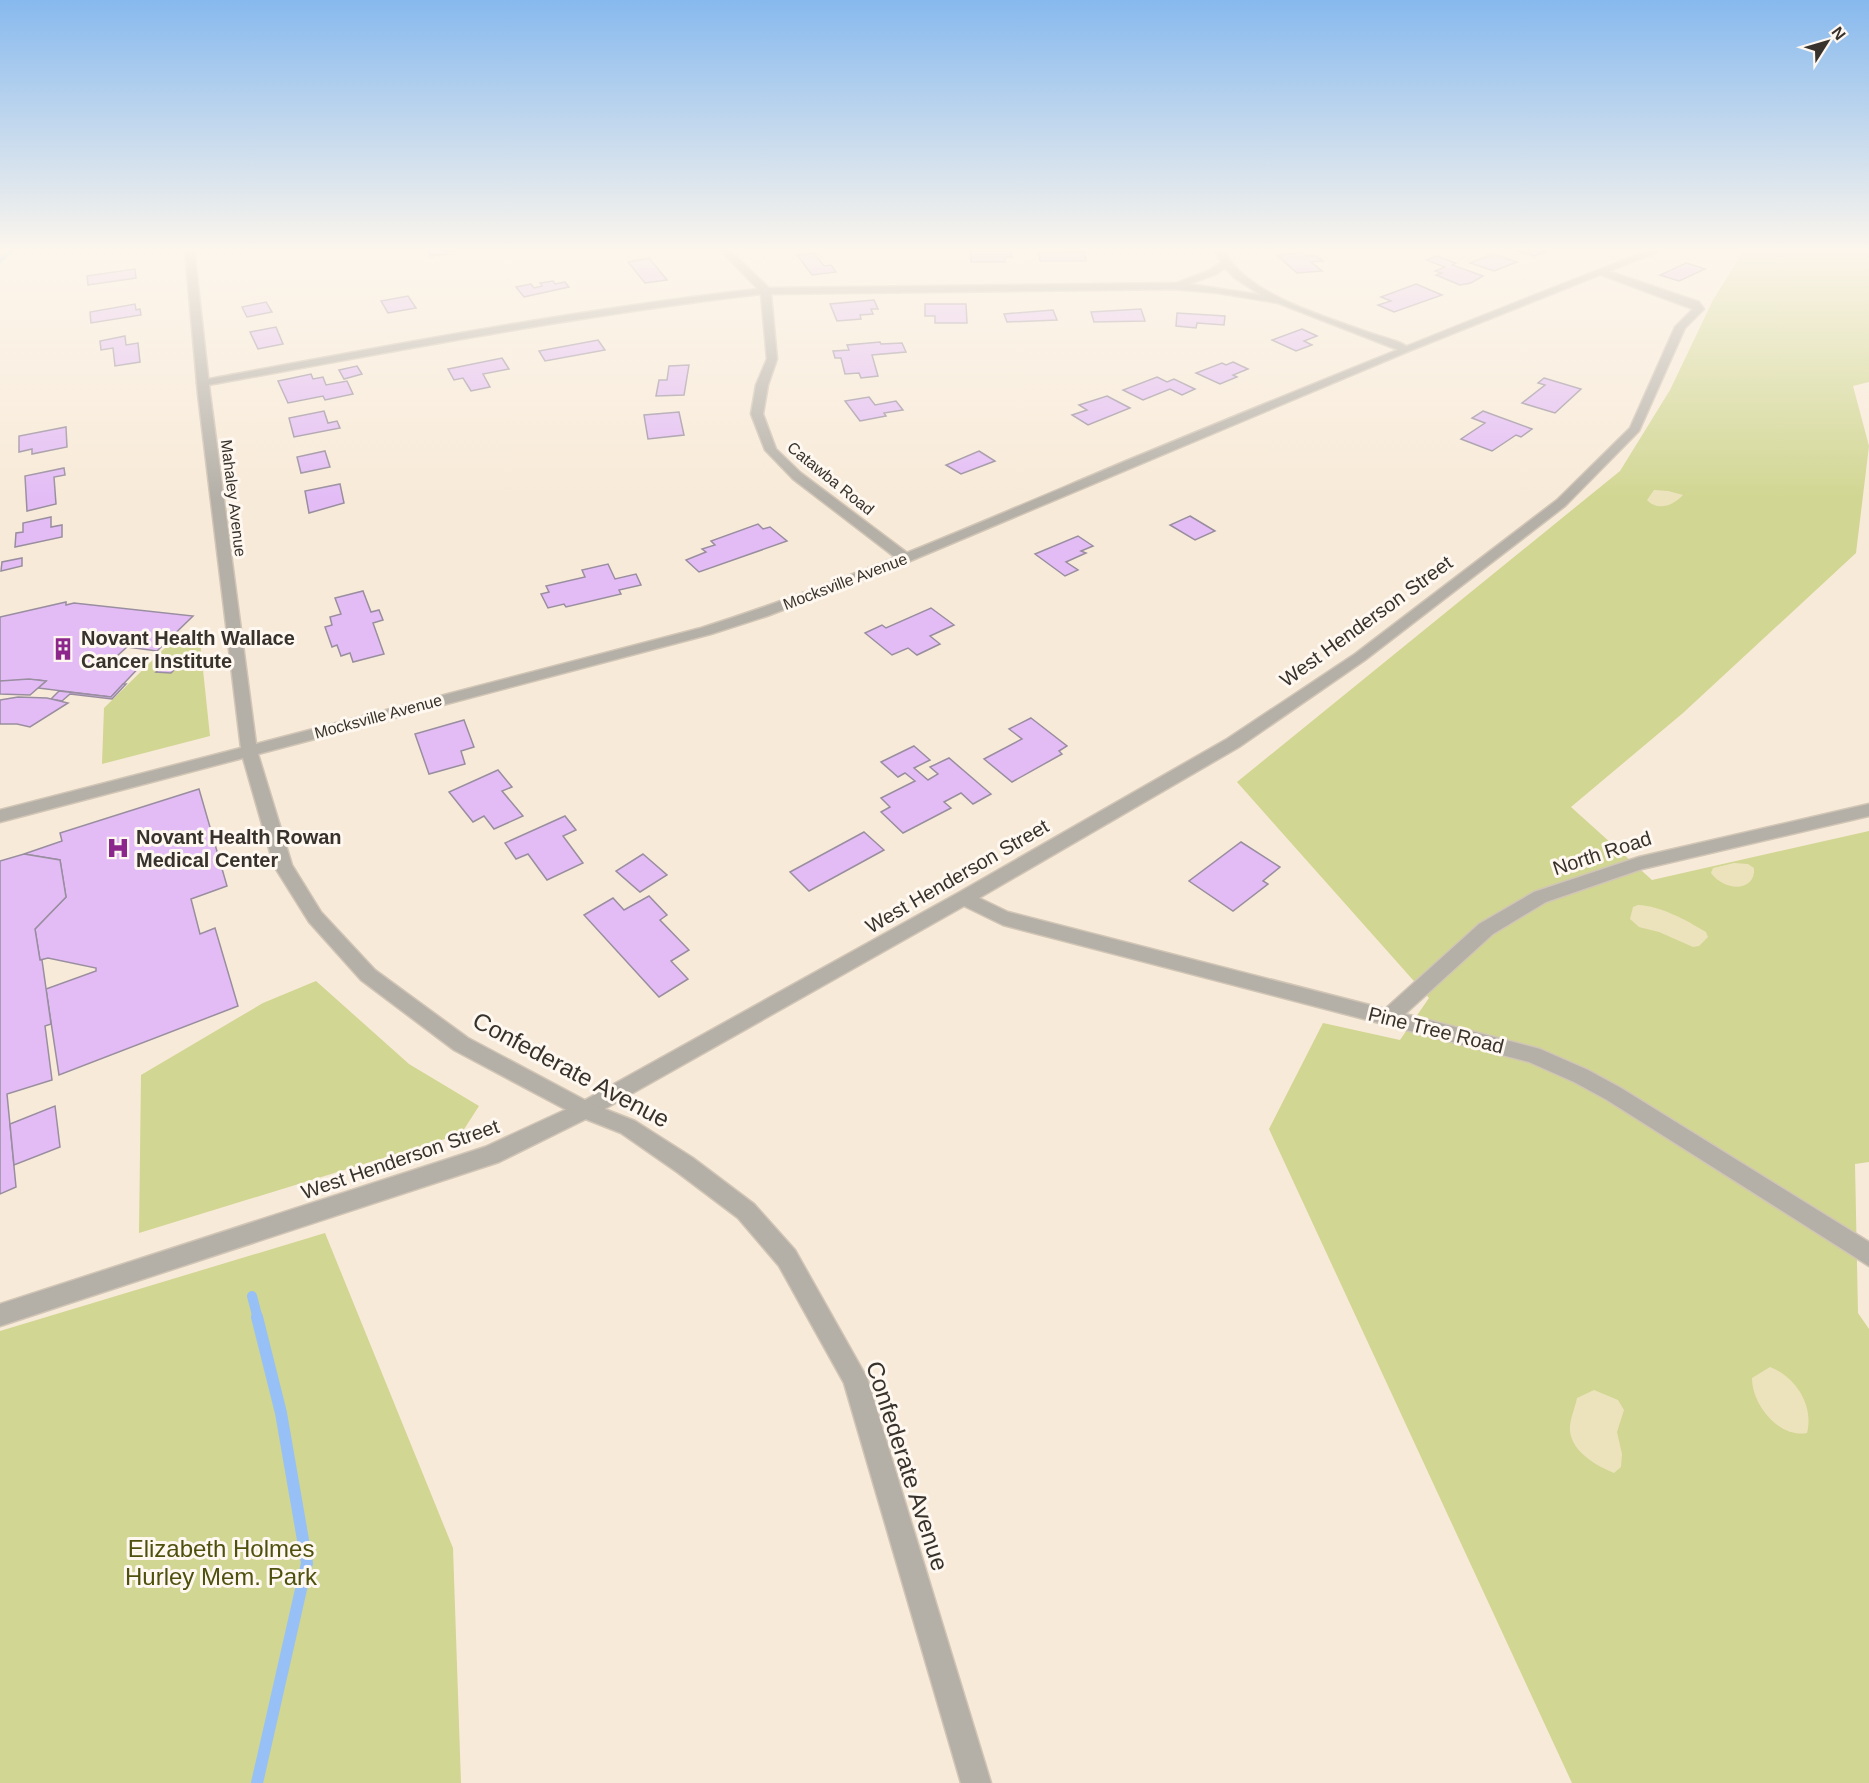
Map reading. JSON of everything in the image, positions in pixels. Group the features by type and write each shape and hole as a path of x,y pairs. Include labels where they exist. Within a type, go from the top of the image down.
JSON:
{"street":[{"name":"Mahaley Avenue","path":"198,333 249,749"},
{"path":"203,383 472,333"},
{"name":"Catawba Road","path":"770,333 772,359 762,385 756,414 771,450 797,476 905,558"},
{"path":"1363,333 1405,349"},
{"name":"Mocksville Avenue","path":"0,816 706,631 762,613 905,558 1445,333"},
{"name":"West Henderson Street","path":"0,1316 491,1155 585,1110 964,898 1233,743 1369,650 1561,503 1635,429 1677,333"},
{"name":"Confederate Avenue","path":"249,749 283,866 315,917 368,975 461,1044 585,1110 628,1127 685,1165 746,1211 787,1258 855,1378 976,1783"},
{"name":"North Road","path":"1388,1018 1486,929 1540,897 1639,863 1869,810"},
{"name":"Pine Tree Road","path":"964,898 1003,918 1533,1055 1581,1076 1614,1094 1869,1255"}],"green space":[{"path":"1697,333 1869,333 1869,382 1853,386 1869,446 1856,553 1683,713 1571,807 1652,880 1869,831 1869,1162 1855,1164 1858,1313 1869,1329 1869,1783 1572,1783 1269,1129 1323,1023 1400,1040 1429,998 1237,782 1620,471 1670,390"},
{"path":"199,632 210,736 102,764 104,708 175,638"},
{"path":"316,981 409,1064 479,1106 461,1134 139,1233 141,1075 263,1003"},
{"name":"Elizabeth Holmes Hurley Mem. Park","path":"325,1233 453,1548 461,1783 0,1783 0,1331"}],"sand":[{"path":"1654,490 1683,495 1671,504 1656,506 1647,500"},
{"path":"1734,863 1748,864 1754,868 1750,882 1738,887 1731,886 1724,884 1711,873 1713,868"},
{"path":"1638,905 1673,914 1706,932 1708,937 1699,946 1693,947 1659,932 1639,927 1630,919 1633,907"},
{"path":"1770,1367 1788,1378 1801,1394 1808,1413 1807,1433 1797,1433 1777,1425 1762,1409 1753,1388 1752,1378"},
{"path":"1594,1390 1618,1400 1624,1410 1617,1432 1622,1454 1621,1467 1614,1473 1580,1452 1570,1431 1577,1398"}],"building":[{"path":"251,333 279,333 283,344 258,349"},
{"path":"1291,333 1311,333 1317,336 1304,341 1312,345 1296,351 1272,340"},
{"path":"125,336 126,345 138,343 140,362 115,366 113,348 101,350 100,341"},
{"path":"598,340 605,350 545,361 539,351"},
{"path":"880,342 881,344 902,343 906,352 872,355 878,376 861,378 859,373 845,374 841,358 835,358 833,351 849,350 847,345"},
{"path":"502,358 509,369 483,374 490,387 471,391 463,378 454,380 448,369"},
{"path":"1233,362 1248,369 1233,375 1237,377 1220,384 1196,373 1222,363 1226,365"},
{"path":"689,365 684,395 656,396 659,380 667,380 669,366"},
{"path":"357,366 362,374 344,379 339,370"},
{"path":"311,374 313,379 323,377 326,385 347,381 353,394 325,400 323,396 288,403 278,381"},
{"path":"1157,377 1167,382 1174,379 1195,389 1182,395 1170,389 1143,400 1123,390"},
{"path":"1544,378 1581,389 1555,413 1522,403 1545,385 1538,383"},
{"path":"1107,396 1130,408 1088,425 1072,415 1087,410 1079,405"},
{"path":"869,397 875,405 896,401 903,410 884,413 886,416 860,421 845,401"},
{"path":"324,411 328,423 337,421 340,428 294,437 289,418"},
{"path":"1483,411 1532,429 1521,437 1516,435 1492,451 1461,439 1485,423 1472,418"},
{"path":"679,412 684,435 648,439 644,415"},
{"path":"66,427 67,447 32,454 32,449 19,452 19,436"},
{"path":"325,451 330,467 301,473 297,457"},
{"path":"979,451 995,461 961,474 946,465"},
{"path":"64,468 65,475 54,477 56,504 27,511 25,476"},
{"path":"340,484 344,503 309,513 305,491"},
{"path":"1190,516 1215,531 1195,540 1170,525"},
{"path":"51,517 51,527 62,525 62,537 15,547 16,533 23,532 23,523"},
{"path":"758,524 763,529 770,527 787,541 699,572 686,560 706,552 702,549 715,545 711,541"},
{"path":"1078,536 1093,546 1081,551 1086,553 1066,562 1078,570 1065,576 1035,554"},
{"path":"22,558 22,566 1,571 2,562"},
{"path":"608,564 615,579 636,574 641,585 619,590 621,594 566,607 564,604 548,608 541,594 549,592 546,586 585,577 582,570"},
{"path":"363,591 371,612 379,610 383,620 373,623 384,654 353,662 350,653 341,656 337,645 332,647 325,627 332,625 330,617 341,614 335,598"},
{"name":"Novant Health Wallace Cancer Institute","path":"66,602 66,605 74,603 193,616 157,651 127,647 116,657 146,660 111,697 38,688 46,681 0,681 0,617"},
{"path":"931,608 954,625 930,636 940,644 917,655 908,648 892,655 865,633 882,625 886,628"},
{"path":"167,661 182,662 171,673 156,672"},
{"path":"29,679 46,681 30,695 0,694 0,681"},
{"path":"123,684 126,684 112,699 70,694 62,701 51,699 59,691 111,697"},
{"path":"18,697 47,698 68,703 30,727 0,724 0,700"},
{"path":"1031,718 1067,746 1059,751 1062,754 1012,782 984,759 1022,739 1009,729"},
{"path":"464,720 474,747 461,751 465,764 429,774 415,734"},
{"path":"914,746 930,760 914,768 928,780 938,774 930,767 949,758 991,794 973,804 961,793 944,802 951,808 903,833 881,812 890,807 881,798 915,781 905,773 898,777 881,762"},
{"path":"498,770 512,787 502,791 523,816 494,829 484,816 473,822 449,792"},
{"path":"199,789 227,886 191,899 200,934 215,928 238,1006 59,1075 46,989 96,971 96,968 48,958 40,960 35,929 66,897 60,860 24,854 62,841 60,833"},
{"path":"565,816 576,830 563,836 583,863 547,880 528,854 516,859 505,843"},
{"path":"864,832 884,850 809,891 790,872"},
{"path":"1241,842 1280,867 1263,881 1268,884 1233,911 1189,881"},
{"path":"24,854 60,860 66,897 35,929 51,1024 45,1026 52,1080 7,1094 16,1187 0,1194 0,861"},
{"path":"643,854 667,875 640,892 616,871"},
{"path":"649,896 667,915 660,920 689,950 671,961 688,979 659,997 584,915 613,898 624,910"},
{"path":"55,1106 60,1147 14,1165 10,1124"}],"waterway":[{"path":"252,1296 258,1319"},
{"path":"257,1317 281,1413 307,1563 257,1783"}],"place":[{"name":"Novant Health Wallace Cancer Institute","path":"63,649"},
{"name":"Novant Health Rowan Medical Center","path":"118,848"}]}
